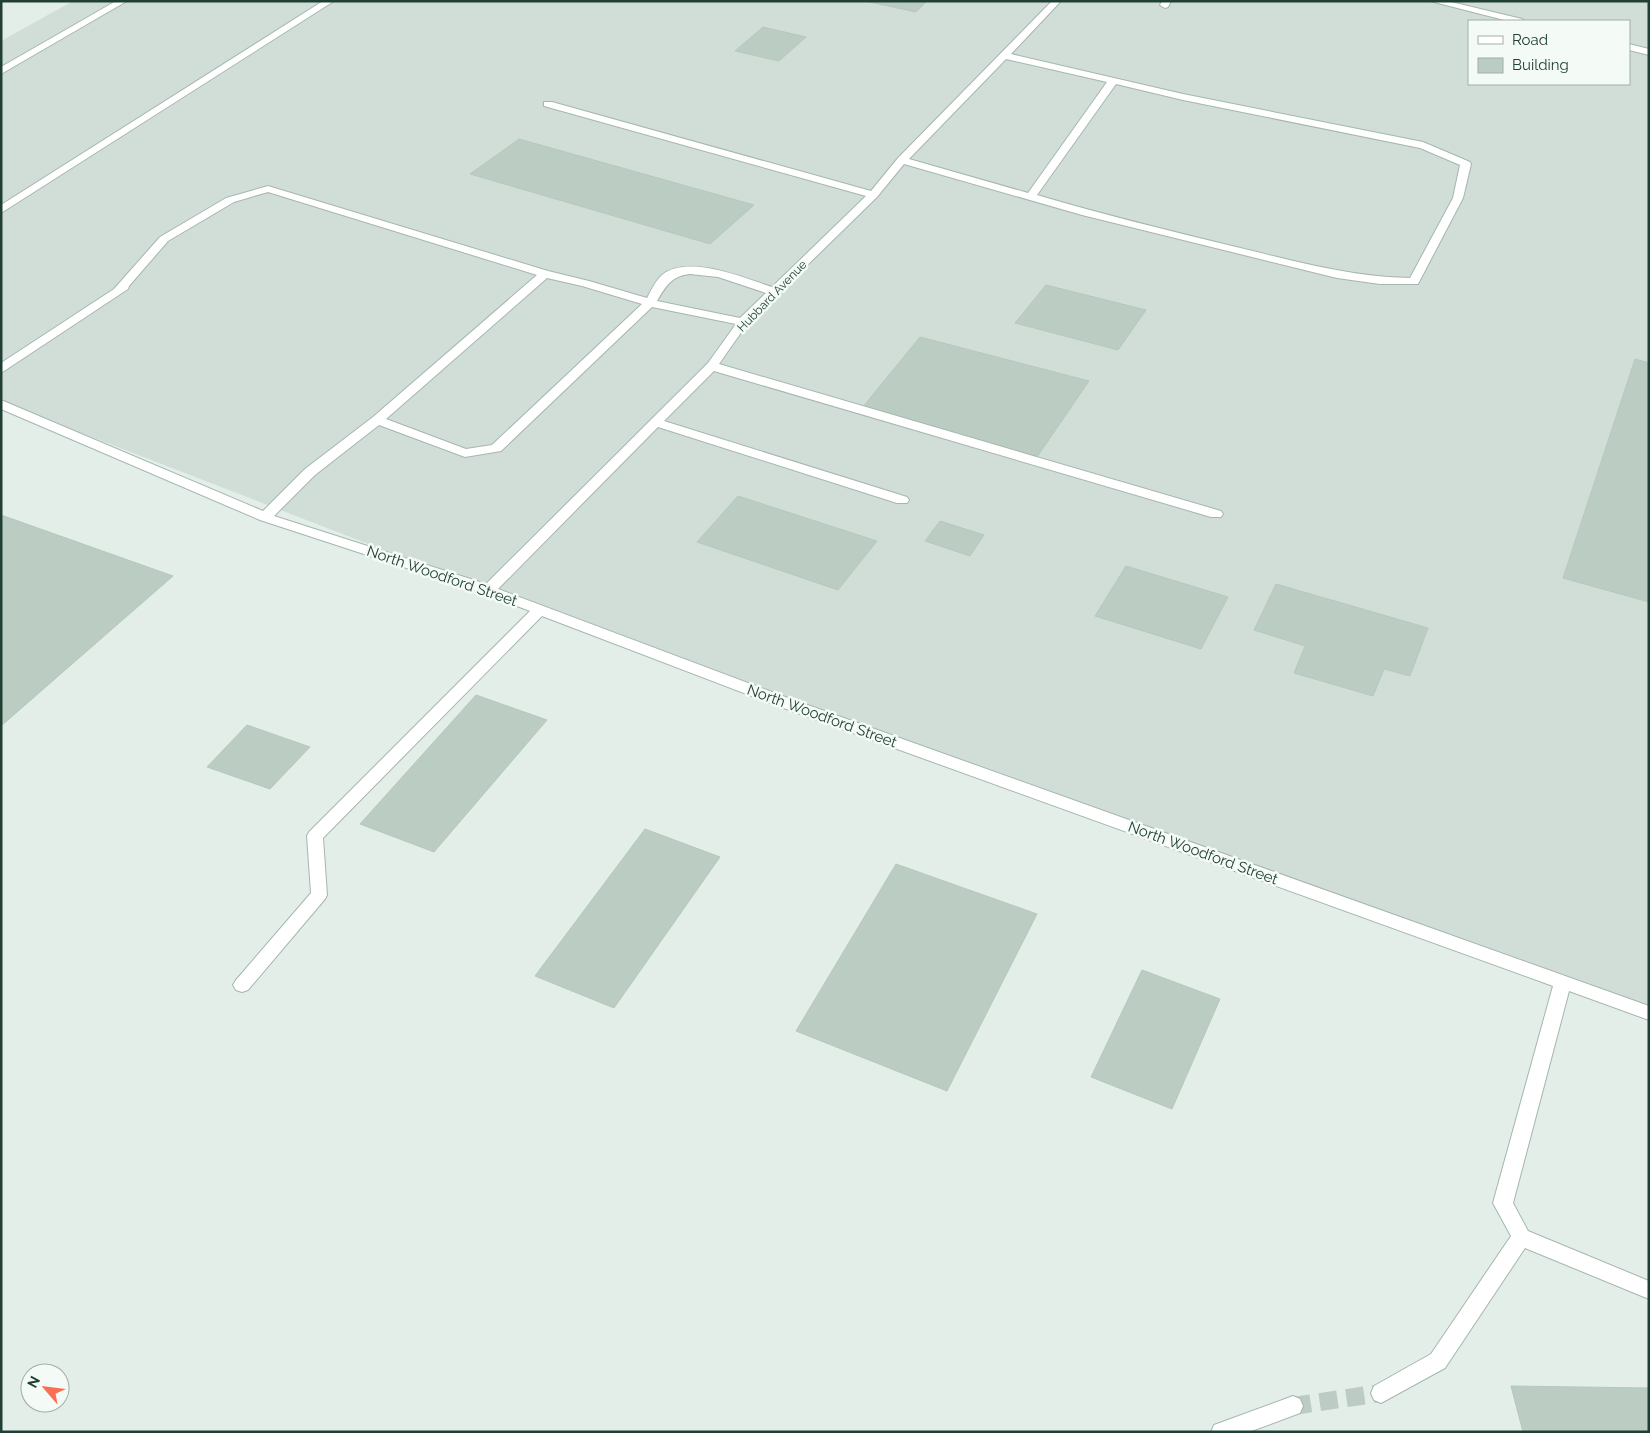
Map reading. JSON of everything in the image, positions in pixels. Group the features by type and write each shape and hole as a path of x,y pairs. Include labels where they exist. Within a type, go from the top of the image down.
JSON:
{"street":[{"path":"1,71 123,1"},
{"path":"1,210 330,1"},
{"name":"Hubbard Avenue","path":"488,590 657,423 712,366 743,322 873,195 902,160 1006,56 1057,1"},
{"path":"1434,1 1515,20"},
{"path":"1630,47 1649,52"},
{"path":"902,160 1086,213 1337,275 1380,281 1414,282 1458,198 1466,164 1423,145 1113,82 1006,56"},
{"path":"1031,196 1113,82"},
{"path":"548,104 873,195"},
{"path":"1,369 121,289 164,239 230,200 268,189 545,274 585,283 650,303 743,322"},
{"path":"377,420 465,454 496,448 650,303 668,277 686,270 711,272 774,292"},
{"path":"266,518 310,472 377,420 545,274"},
{"path":"712,366 1216,514"},
{"name":"North Woodford Street","path":"1,404 266,518 488,590 792,706 1649,1013"},
{"path":"657,423 902,500"},
{"path":"242,985 319,895 315,836 540,610"},
{"path":"1563,982 1503,1203 1521,1237 1649,1290"},
{"path":"1381,1393 1438,1361 1521,1237"},
{"path":"1221,1432 1293,1406"}],"shaded area":[{"path":"73,1 1649,1 1649,1013 539,610 1,402 1,41"}],"building":[{"path":"865,1 927,1 916,12"},
{"path":"763,27 806,37 779,61 735,51"},
{"path":"519,139 754,205 710,244 470,174"},
{"path":"1046,285 1146,310 1118,350 1015,323"},
{"path":"920,337 1089,381 1037,457 862,408"},
{"path":"1635,359 1649,363 1649,602 1563,578"},
{"path":"738,496 877,541 838,590 697,542"},
{"path":"1,515 173,576 1,726"},
{"path":"940,521 984,535 970,556 925,541"},
{"path":"1126,566 1228,597 1201,649 1095,616"},
{"path":"1276,584 1428,628 1410,676 1384,669 1373,696 1294,673 1305,646 1254,630"},
{"path":"476,695 547,720 434,852 360,824"},
{"path":"247,725 310,747 270,789 207,767"},
{"path":"645,829 720,857 614,1008 535,976"},
{"path":"896,864 1037,914 947,1091 796,1031"},
{"path":"1142,970 1220,999 1172,1109 1091,1077"},
{"path":"1511,1386 1649,1388 1649,1432 1523,1432"}],"tunnel":[{"path":"1293,1406 1381,1393"}]}
